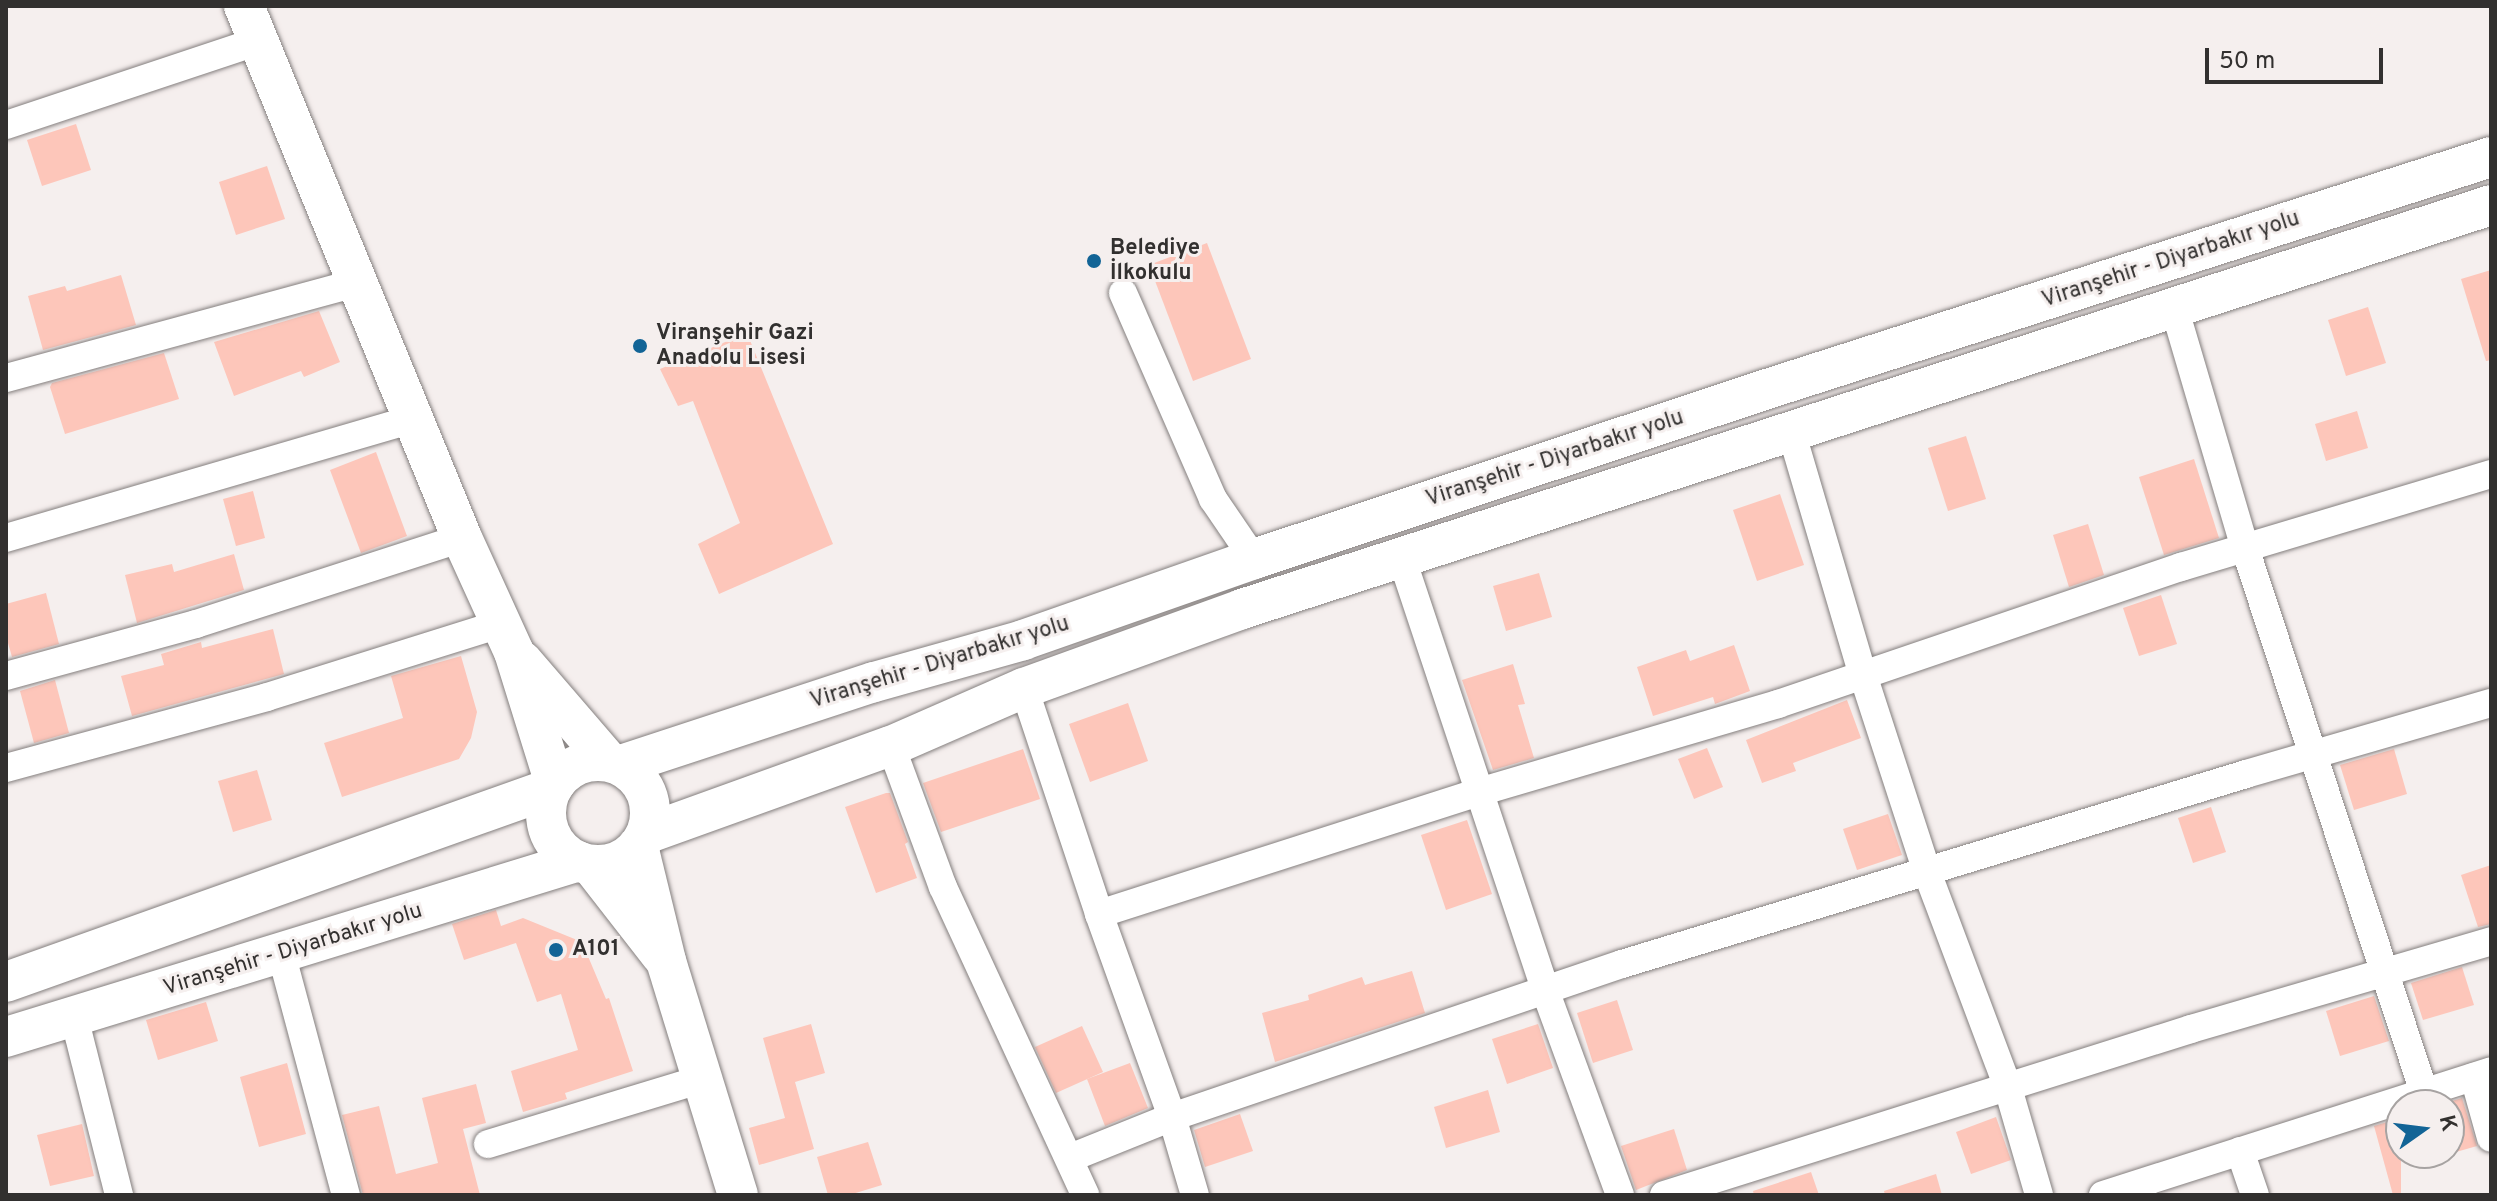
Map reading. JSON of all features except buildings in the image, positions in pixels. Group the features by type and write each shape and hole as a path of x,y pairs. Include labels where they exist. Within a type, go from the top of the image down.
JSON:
{"main road":[{"path":"251,23 462,538 509,637 554,786 546,816 549,830 566,854 585,863 666,961"},
{"name":"Viranşehir - Diyarbakır yolu","path":"614,763 874,682 1023,640 1254,559 1764,390 2491,157"},
{"name":"Viranşehir - Diyarbakır yolu","path":"642,840 891,746 1024,688 1401,556 2491,205"},
{"path":"509,637 614,763 644,787 650,819 642,840 617,862 585,863"},
{"path":"6,982 554,786 578,764 614,763"},
{"path":"642,840 666,961 738,1195"},
{"name":"Viranşehir - Diyarbakır yolu","path":"6,1037 585,863"}],"street":[{"path":"6,125 251,23"},
{"path":"6,378 356,283"},
{"path":"1123,293 1213,499 1254,559"},
{"path":"2174,307 2245,548 2423,1089"},
{"path":"6,538 413,419"},
{"path":"1791,431 1863,675 1927,872 2008,1088 2039,1195"},
{"path":"1099,914 1479,792 1863,675 2245,548 2491,474"},
{"path":"6,676 196,624 462,538"},
{"path":"1401,556 1545,990 1620,1195"},
{"path":"6,768 267,697 509,637"},
{"path":"1024,688 1099,914 1172,1117 1195,1195"},
{"path":"1070,1158 1172,1117 1545,990 2314,754 2491,703"},
{"path":"891,746 943,887 1085,1195"},
{"path":"1664,1195 2491,941"},
{"path":"281,953 346,1195"},
{"path":"74,1017 119,1195"},
{"path":"2434,1089 2483,1074 2491,1138"},
{"path":"488,1144 702,1079"},
{"path":"2103,1195 2385,1105"},
{"path":"2240,1151 2255,1195"}],"place":[{"name":"Belediye İlkokulu","path":"1094,261"},
{"name":"Viranşehir Gazi Anadolu Lisesi","path":"640,346"},
{"name":"A101","path":"556,950"}]}
